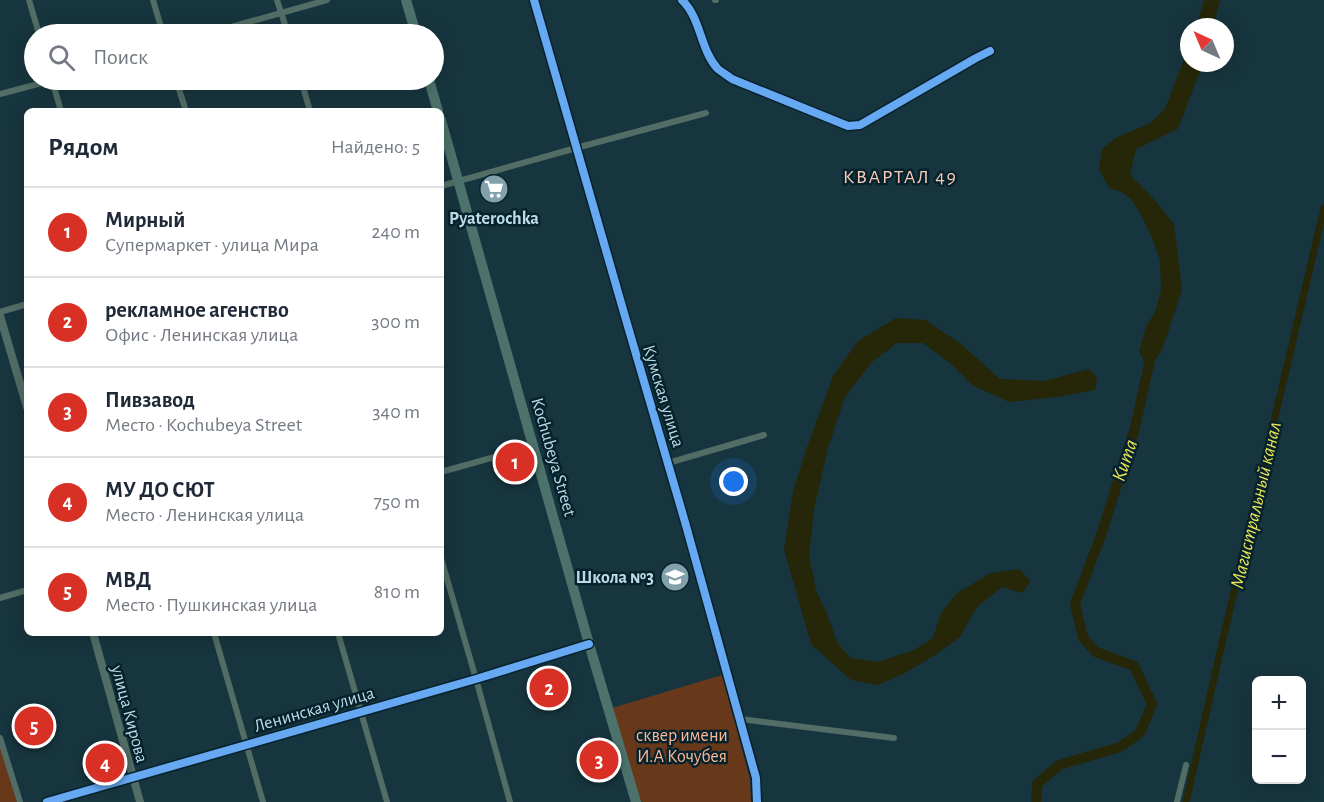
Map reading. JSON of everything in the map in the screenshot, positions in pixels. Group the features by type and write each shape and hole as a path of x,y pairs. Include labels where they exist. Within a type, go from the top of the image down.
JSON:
{"main road":[{"path":"406,0 413,24"},
{"path":"432,90 437,108"},
{"name":"Kochubeya Street","path":"444,130 588,645 636,802"}],"street":[{"path":"29,0 36,24"},
{"path":"153,0 160,24"},
{"path":"277,0 285,24"},
{"path":"241,24 327,0"},
{"name":"Кумская улица","path":"534,0 740,719 756,778 757,802"},
{"path":"682,0 692,14 711,59 718,69 732,79 848,126 860,125 990,51"},
{"path":"0,94 24,88"},
{"path":"55,90 60,108"},
{"path":"179,90 185,108"},
{"path":"304,90 309,108"},
{"path":"444,185 706,113"},
{"path":"0,312 24,305"},
{"path":"0,316 24,397"},
{"path":"668,463 764,435"},
{"path":"444,471 534,446"},
{"path":"444,568 510,802"},
{"path":"0,598 24,591"},
{"name":"улица Кирова","path":"94,636 140,802"},
{"path":"215,636 263,802"},
{"path":"339,636 387,802"},
{"name":"Ленинская улица","path":"47,802 588,645"},
{"path":"740,719 894,738"},
{"path":"0,738 20,802"},
{"path":"1178,802 1186,765"}],"green space":[{"name":"сквер имени И.А Кочубея","path":"722,675 750,779 751,802 640,802 612,708"},
{"path":"0,746 17,802 0,802"}],"shaded area":[{"path":"1204,0 1220,0 1215,18 1199,18"},
{"path":"1180,70 1180,72 1200,72 1178,129 1136,149 1130,175 1174,224 1182,290 1162,350 1148,369 1139,351 1146,327 1155,312 1161,290 1160,260 1153,240 1131,199 1120,191 1109,188 1099,169 1102,149 1116,138 1150,123 1165,109"},
{"path":"896,318 925,320 961,344 1000,379 1044,381 1089,369 1097,377 1095,390 1009,402 972,385 950,363 923,343 897,343 872,362 845,397 828,448 814,509 809,556 816,590 837,642 850,658 878,662 914,650 933,638 941,613 957,593 991,573 1019,569 1031,581 1022,593 1002,587 976,608 960,637 905,673 878,685 851,680 811,644 784,549 793,492 833,376 858,341"}],"waterway":[{"name":"Магистральный канал","path":"1186,802 1324,208"},
{"name":"Kuma","path":"1036,802 1037,784 1059,765 1120,747 1140,733 1152,704 1134,666 1096,652 1083,638 1075,604 1100,538 1135,428 1151,355"}],"cycle path":[{"path":"534,0 685,522 756,778 757,802"},
{"path":"682,0 693,16 711,60 720,71 732,79 848,126 860,125 990,51"},
{"path":"47,802 476,679 589,644"}],"place":[{"name":"Pyaterochka","path":"494,189"},
{"name":"Мирный","path":"515,462"},
{"name":"Школа №3","path":"675,577"},
{"name":"рекламное агенство","path":"549,688"},
{"name":"МВД","path":"34,726"},
{"name":"Пивзавод","path":"599,760"},
{"name":"МУ ДО СЮТ","path":"105,763"}],"district":[{"name":"КВАРТАЛ 49","path":"900,176"}]}
